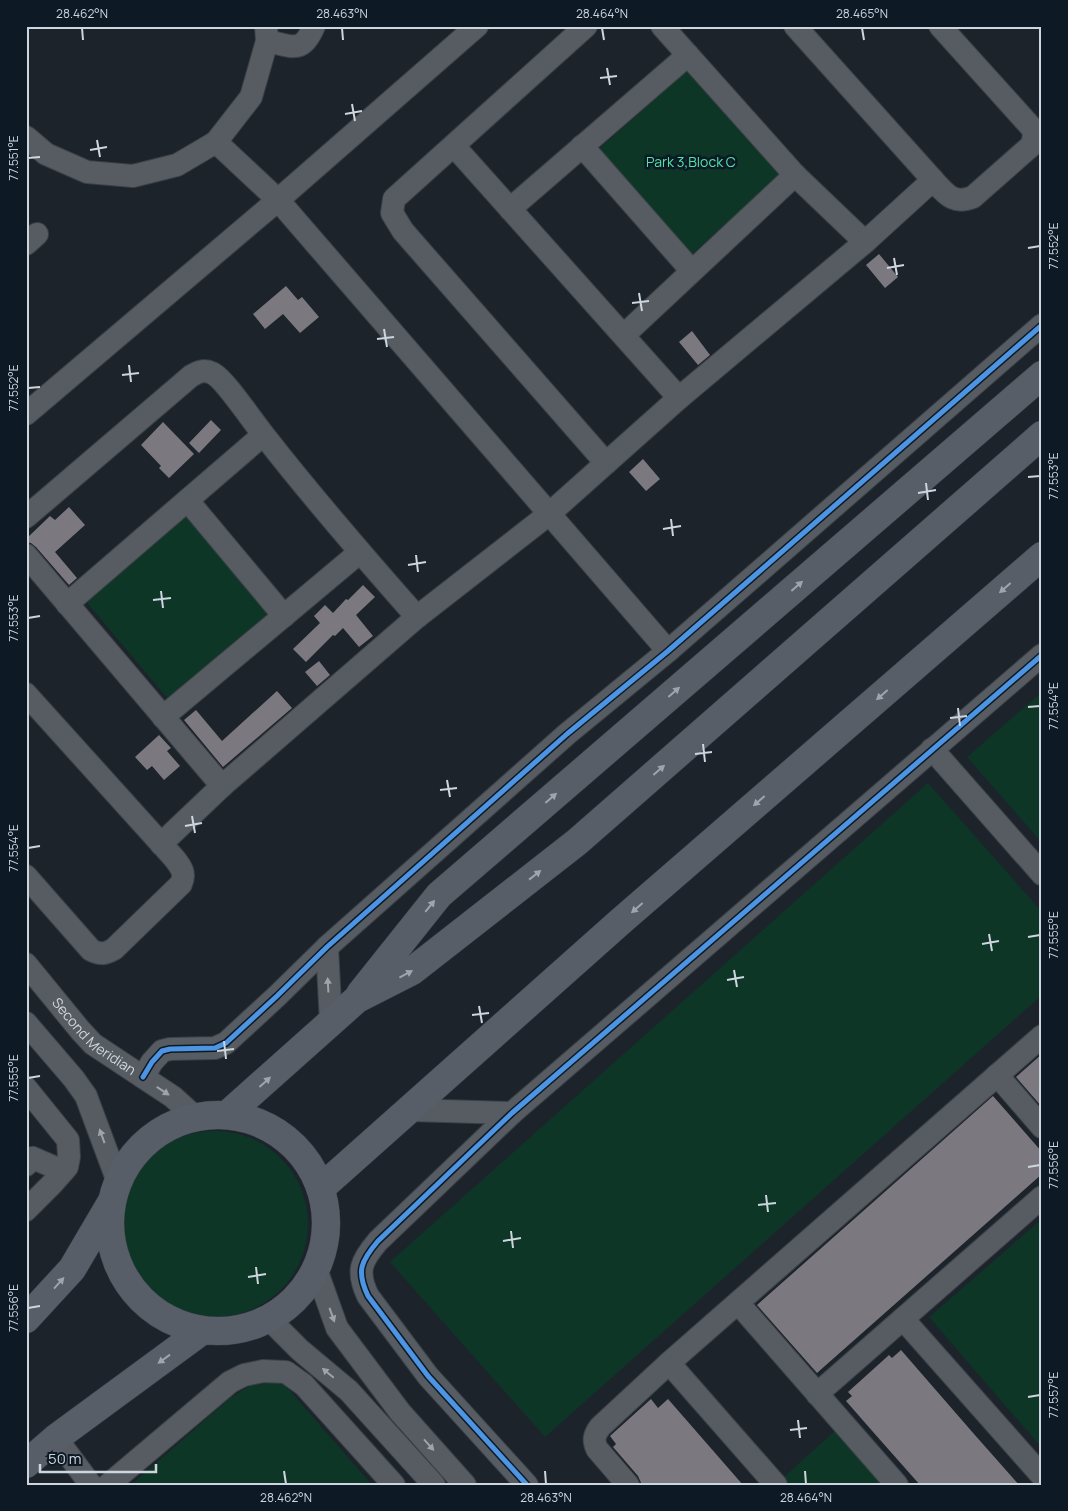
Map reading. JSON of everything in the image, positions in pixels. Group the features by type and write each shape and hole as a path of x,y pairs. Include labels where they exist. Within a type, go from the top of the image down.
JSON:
{"main road":[{"path":"228,1114 356,999 439,895 1042,375"},
{"path":"356,999 412,971 577,842 1042,435"},
{"path":"321,1188 622,921 1042,556"},
{"path":"30,1313 72,1268 116,1191 124,1169 141,1147 155,1134 183,1120 195,1117 228,1114 255,1121 280,1133 308,1162 321,1188 326,1215 324,1245 316,1269 306,1286 293,1302 268,1318 248,1327 223,1331 203,1330 179,1325 161,1317 139,1298 122,1270 111,1238 116,1191"},
{"path":"26,1464 56,1438 203,1330"}],"street":[{"path":"26,137 46,154 87,172 132,176 177,165 216,142 251,97 266,34 294,47 301,46 314,26"},
{"path":"26,414 278,200 478,26"},
{"path":"586,26 394,199 392,213 403,231 606,463"},
{"path":"662,26 795,175 865,242"},
{"path":"795,26 933,180 951,198 964,201 973,197 1032,145 1034,135 1032,128 940,26"},
{"path":"510,209 688,55"},
{"path":"216,142 278,200 668,651"},
{"path":"454,146 679,398"},
{"path":"582,146 691,270"},
{"path":"624,335 691,270 795,175"},
{"path":"161,844 222,786 417,617 550,514 679,398 865,242 933,180"},
{"path":"143,1077 152,1062 162,1051 170,1049 215,1048 226,1043 327,947 566,734 668,651 1042,325"},
{"path":"26,517 191,376 200,371 212,373 222,380 264,435 360,552 417,617"},
{"path":"67,604 264,435"},
{"path":"188,501 284,616"},
{"path":"163,717 360,552"},
{"path":"26,555 222,786"},
{"path":"527,1485 428,1376 368,1296 362,1283 361,1269 368,1253 378,1241 512,1113 1042,655"},
{"path":"26,694 182,868 184,877 181,884 114,949 99,954 91,950 26,876"},
{"path":"932,749 1042,874"},
{"path":"327,947 331,1023"},
{"name":"Second Meridian","path":"26,964 93,1044 173,1097 195,1117"},
{"path":"26,1023 74,1079 86,1096 116,1191"},
{"path":"628,1485 597,1449 594,1442 595,1434 600,1427 1042,1036"},
{"path":"997,1075 1042,1127"},
{"path":"26,1088 68,1140 69,1157 67,1167 26,1210"},
{"path":"409,1110 512,1113"},
{"path":"26,1165 33,1158 63,1171"},
{"path":"818,1394 1042,1197"},
{"path":"316,1269 337,1328 400,1412 465,1485"},
{"path":"738,1303 897,1485"},
{"path":"268,1318 300,1350 349,1391 434,1485"},
{"path":"903,1319 1042,1476"},
{"path":"669,1364 776,1485"},
{"path":"108,1485 230,1382 244,1375 263,1371 286,1372 304,1385 394,1485"},
{"path":"347,1434 349,1391"},
{"path":"56,1438 91,1485"}],"green space":[{"name":"Park 3,Block C","path":"689,69 782,174 692,254 599,149"},
{"path":"185,513 270,612 168,699 84,599"},
{"path":"1042,692 1042,843 967,757"},
{"path":"928,783 1042,912 1042,995 545,1437 390,1262"},
{"path":"215,1131 233,1133 250,1138 259,1142 281,1158 297,1180 301,1189 306,1206 308,1224 306,1242 301,1259 297,1268 281,1290 259,1306 250,1310 233,1315 215,1317 197,1315 180,1310 171,1306 149,1290 133,1268 129,1259 124,1242 122,1224 124,1206 129,1189 133,1180 149,1158 171,1142 180,1138 197,1133"},
{"path":"1042,1219 1042,1448 929,1317"},
{"path":"273,1379 286,1386 372,1485 131,1485 229,1399 256,1382"},
{"path":"837,1429 886,1485 790,1485 784,1477"}],"building":[{"path":"879,254 898,277 885,288 866,265"},
{"path":"286,286 298,300 302,297 319,317 300,333 283,314 265,329 253,314"},
{"path":"692,331 710,355 698,365 679,342"},
{"path":"211,420 221,430 199,453 189,443"},
{"path":"163,422 194,454 169,478 159,468 161,466 141,445"},
{"path":"643,459 660,479 646,491 629,472"},
{"path":"69,507 85,525 55,552 77,578 69,585 36,547 26,542 26,539 50,516 55,520"},
{"path":"363,585 375,597 356,615 373,636 359,647 343,628 335,636 333,635 306,662 293,649 320,623 314,616 325,605 333,613"},
{"path":"319,661 330,675 317,686 305,672"},
{"path":"277,691 292,708 223,767 184,720 196,710 222,741"},
{"path":"159,735 171,748 167,751 180,766 164,780 152,766 147,770 135,757"},
{"path":"1042,1054 1042,1107 1016,1077"},
{"path":"993,1096 1042,1152 1042,1174 817,1373 757,1305"},
{"path":"901,1350 1019,1485 920,1485 846,1401 852,1396 848,1392 889,1355 892,1358"},
{"path":"651,1399 658,1408 668,1399 743,1485 642,1485 638,1476 613,1447 616,1444 610,1436"}],"cycle path":[{"path":"143,1077 152,1062 162,1051 170,1049 215,1048 226,1043 327,947 567,734 668,651 1042,325"},
{"path":"527,1485 428,1376 368,1296 361,1273 364,1261 378,1241 512,1113 1042,655"}]}
